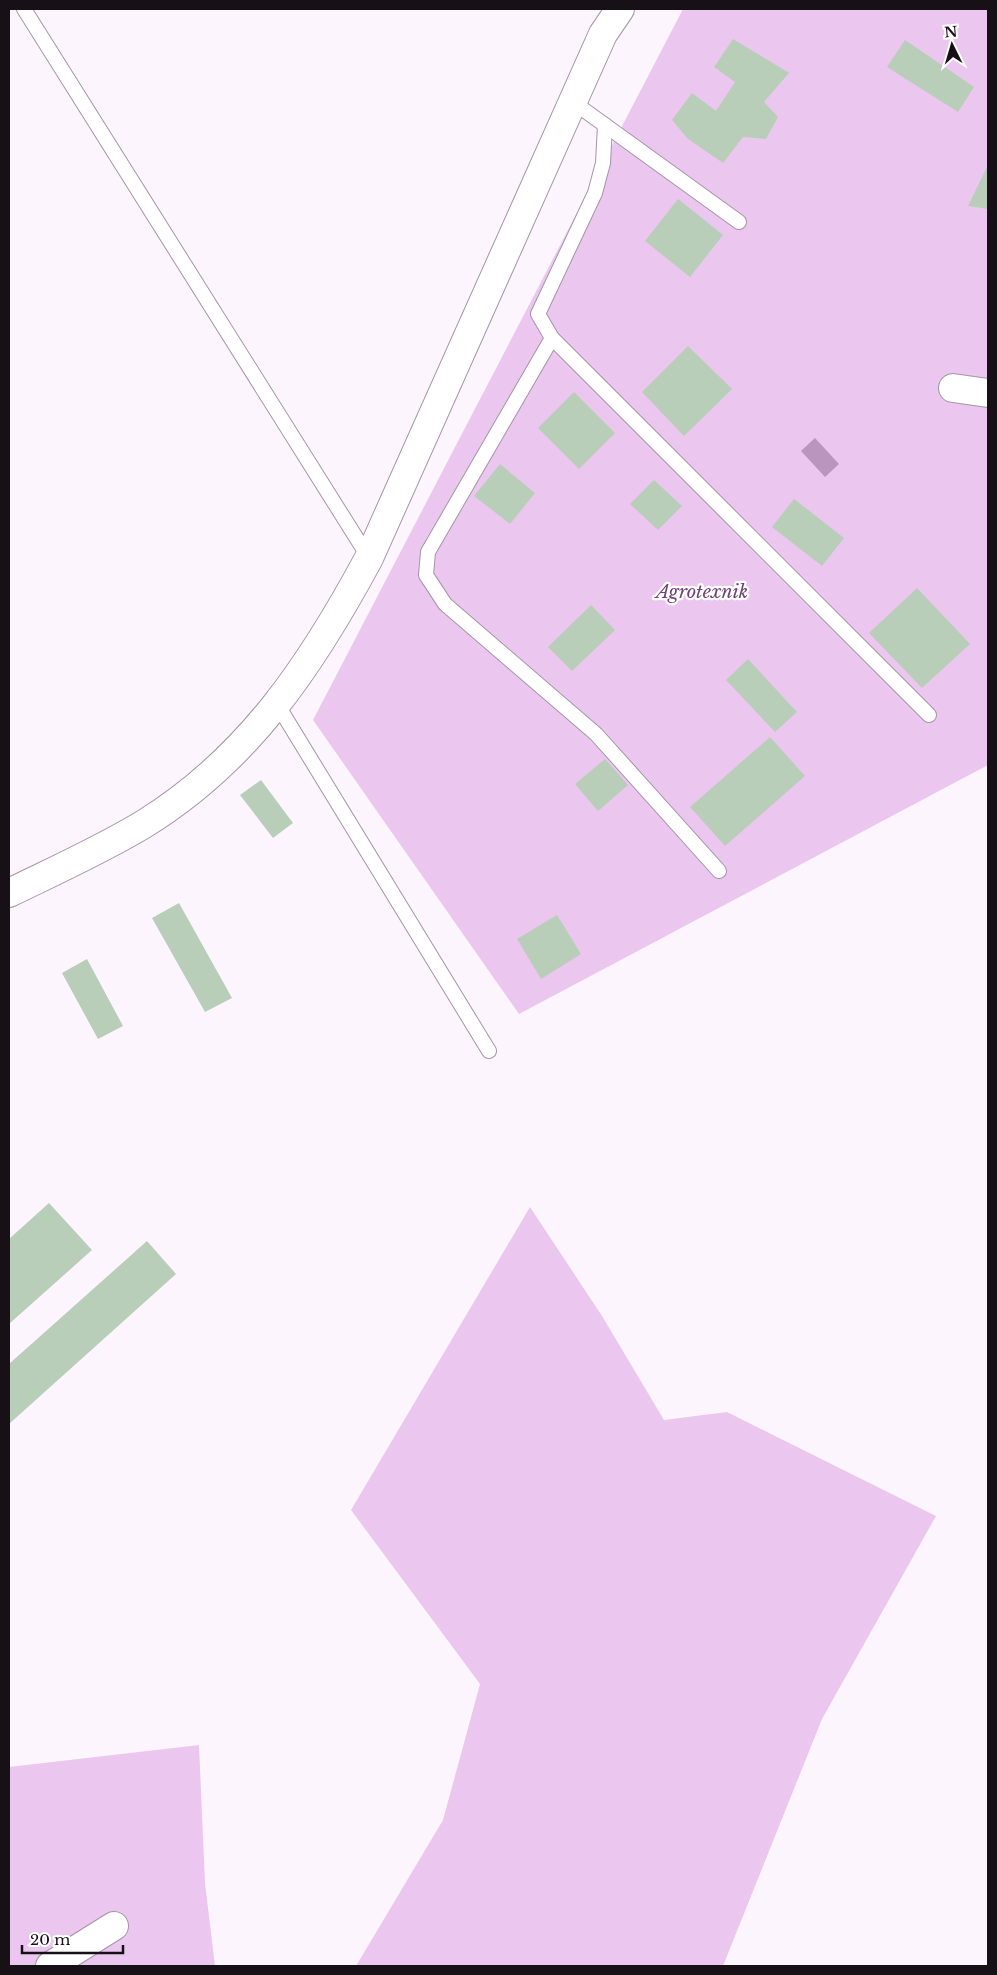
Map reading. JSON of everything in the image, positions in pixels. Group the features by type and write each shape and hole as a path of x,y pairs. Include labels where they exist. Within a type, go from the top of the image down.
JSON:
{"street":[{"path":"9,892 117,839 172,805 223,764 264,721 319,644 369,558 603,34 620,9"},
{"path":"953,388 988,393"},
{"path":"50,1966 114,1926"}],"lane":[{"path":"24,9 369,558"},
{"path":"573,102 739,222"},
{"path":"605,125 603,162 595,193 538,314 552,338 929,715"},
{"path":"552,338 428,552 426,575 445,604 596,734 719,871"},
{"path":"277,704 489,1051"}],"green space":[{"name":"Agrotexnik","path":"683,9 988,9 988,765 519,1014 313,720"},
{"path":"530,1207 602,1316 664,1420 727,1412 936,1516 822,1719 723,1966 356,1966 443,1820 480,1684 351,1510"},
{"path":"199,1745 205,1883 215,1966 9,1966 9,1767"}],"shaded area":[{"path":"815,438 839,464 825,477 801,451"}],"building":[{"path":"733,39 789,73 764,102 778,117 766,139 743,137 723,163 688,139 672,120 692,93 716,111 735,82 714,67"},
{"path":"905,40 974,87 958,112 887,67"},
{"path":"988,165 988,209 968,206"},
{"path":"678,199 723,235 690,277 645,241"},
{"path":"688,346 732,389 684,436 642,392"},
{"path":"574,392 615,433 579,469 538,428"},
{"path":"500,464 535,493 510,524 474,496"},
{"path":"654,480 682,506 658,530 630,504"},
{"path":"794,499 844,538 822,566 772,527"},
{"path":"917,588 970,644 922,688 869,633"},
{"path":"591,605 615,630 572,671 548,647"},
{"path":"748,659 797,712 775,732 726,680"},
{"path":"770,737 805,776 725,846 690,807"},
{"path":"605,759 628,785 598,811 575,784"},
{"path":"261,780 293,823 273,838 240,795"},
{"path":"179,903 232,998 205,1012 152,918"},
{"path":"557,915 581,954 541,979 517,939"},
{"path":"87,959 123,1026 98,1039 62,973"},
{"path":"49,1203 92,1250 9,1324 9,1239"},
{"path":"147,1241 176,1274 9,1424 9,1364"}]}
